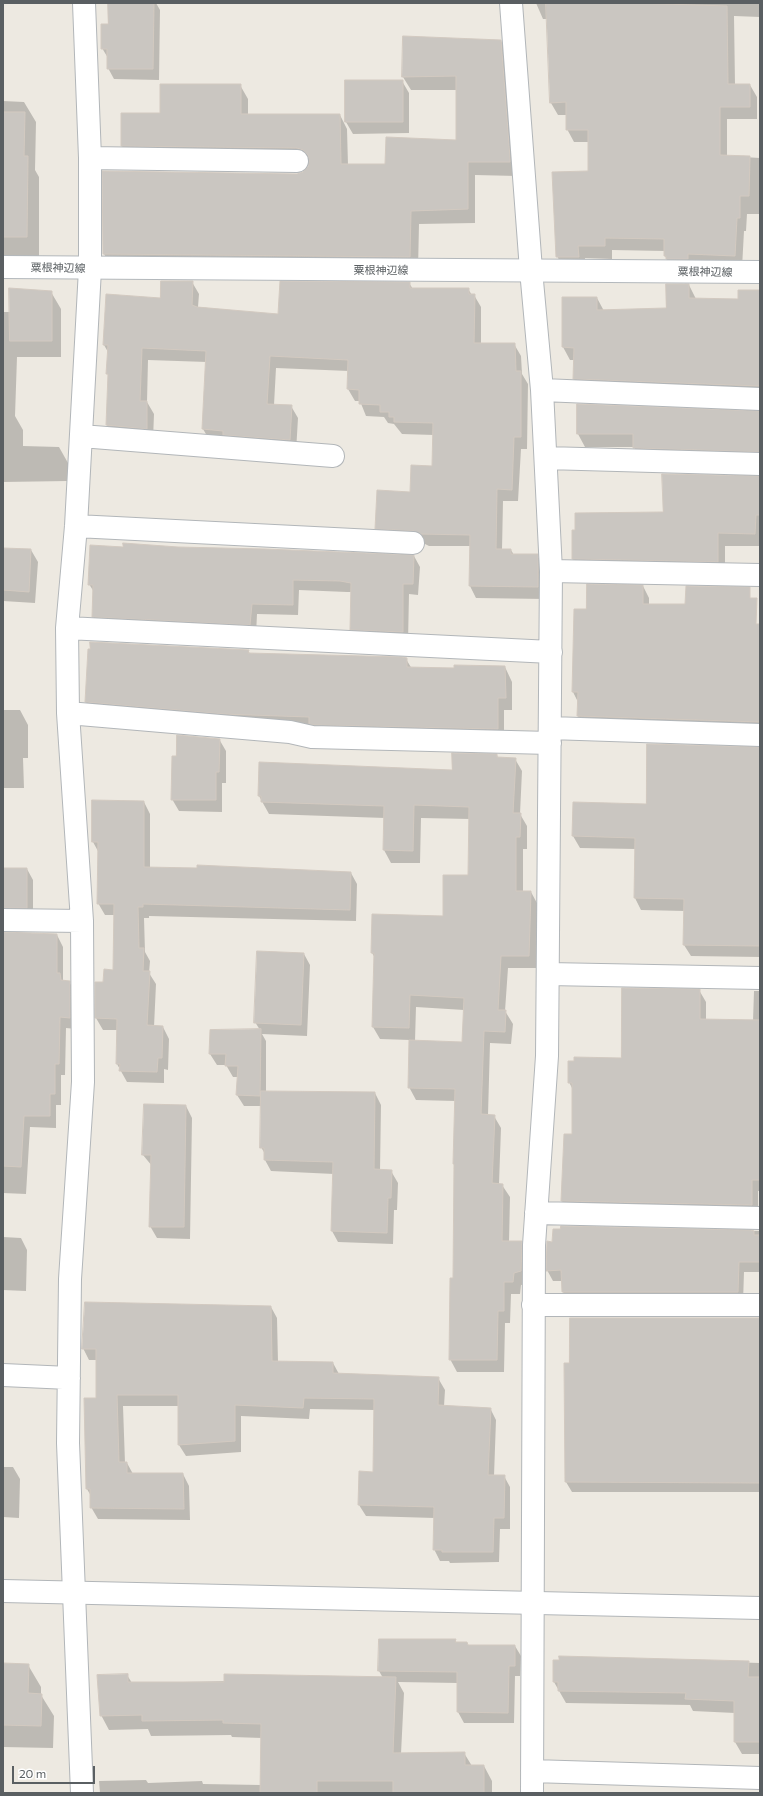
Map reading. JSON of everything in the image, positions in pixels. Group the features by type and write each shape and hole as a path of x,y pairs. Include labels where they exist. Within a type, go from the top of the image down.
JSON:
{"street":[{"path":"82,1793 68,1443 70,1279 83,1082 82,921 68,713 67,628 76,526 90,269 90,158 84,3"},
{"path":"511,3 531,270 542,390 551,572 547,1056 536,1213 533,1305 532,1793"},
{"path":"90,158 297,161"},
{"path":"760,266 760,272"},
{"name":"粟根神辺線","path":"3,267 90,269 760,272"},
{"path":"542,390 760,399"},
{"path":"81,436 333,456"},
{"path":"546,458 760,464"},
{"path":"76,526 413,543"},
{"path":"551,572 760,575"},
{"path":"67,628 551,652"},
{"path":"68,713 290,732 312,737 760,735"},
{"path":"3,920 82,921"},
{"path":"548,974 760,978"},
{"path":"536,1213 760,1218"},
{"path":"533,1305 760,1305"},
{"path":"3,1375 69,1378"},
{"path":"3,1592 533,1601 760,1608"},
{"path":"532,1771 760,1778"}],"building":[{"path":"108,3 154,3 153,69 107,69 107,49 101,49 101,24 108,24"},
{"path":"546,3 634,3 727,6 728,84 750,84 750,107 720,107 720,155 750,156 749,196 740,196 740,218 737,218 735,256 688,254 688,259 666,259 666,256 664,256 664,239 605,238 605,246 578,246 579,257 556,257 552,172 588,171 588,130 566,130 566,102 550,103"},
{"path":"403,36 501,40 510,158 510,162 468,162 468,209 411,211 410,257 103,254 102,171 297,174 303,172 308,167 308,155 303,150 297,148 121,146 121,113 160,113 160,84 241,84 241,114 340,114 341,164 385,164 386,137 456,140 456,76 402,77"},
{"path":"345,80 403,80 403,122 345,122"},
{"path":"3,112 25,112 24,156 28,156 27,237 3,237"},
{"path":"161,281 193,281 192,305 197,307 278,314 280,281 410,282 410,288 469,288 469,294 475,294 474,343 515,343 516,371 521,371 521,437 514,437 512,490 497,489 496,549 511,549 511,554 538,554 538,587 469,586 470,535 421,534 414,531 375,529 377,490 410,492 411,465 432,466 433,423 394,422 394,417 389,417 389,412 380,412 380,405 359,404 359,390 347,389 348,360 270,356 267,404 292,405 290,440 223,435 223,431 202,429 206,351 142,348 140,401 147,401 147,429 106,425 108,374 106,374 108,345 103,345 106,294 160,298"},
{"path":"666,284 689,284 689,298 738,299 738,290 760,290 760,386 573,379 574,348 562,347 562,297 597,297 597,310 666,308"},
{"path":"9,288 52,291 52,341 10,341"},
{"path":"577,404 760,411 760,452 633,448 633,434 577,434"},
{"path":"662,474 760,476 760,515 756,515 755,534 718,533 718,562 572,559 572,530 575,530 575,513 663,512"},
{"path":"123,543 178,547 414,555 413,584 403,584 403,632 350,630 351,583 340,581 293,580 293,605 252,604 250,625 92,617 93,585 88,585 90,545 123,547"},
{"path":"3,548 31,549 29,592 3,590"},
{"path":"587,584 643,585 643,604 685,604 686,586 750,587 750,598 757,598 756,624 760,624 760,722 577,716 578,692 572,692 574,609 586,609"},
{"path":"90,642 249,650 248,653 402,657 407,658 407,667 454,668 454,665 505,666 506,698 498,698 498,729 314,725 309,724 309,717 223,714 85,702 88,649 90,649"},
{"path":"177,735 220,739 219,772 216,772 216,800 171,800 172,756 176,756"},
{"path":"647,744 760,747 760,946 683,945 684,899 634,898 635,838 572,836 573,802 646,804"},
{"path":"452,753 497,754 497,757 516,758 513,813 521,813 520,837 516,837 516,891 531,891 529,956 501,956 498,1010 506,1010 505,1032 484,1031 481,1114 495,1115 492,1183 503,1184 502,1241 522,1241 521,1271 514,1273 513,1282 504,1282 504,1311 498,1311 497,1360 449,1360 450,1278 453,1278 453,1164 455,1089 408,1088 409,1040 462,1042 464,998 410,995 409,1028 372,1027 374,953 371,953 372,914 443,916 443,875 468,875 469,807 414,805 413,851 383,850 384,806 261,802 261,796 258,796 259,762 452,770"},
{"path":"92,800 144,801 144,867 197,868 197,865 351,872 350,910 143,904 143,907 138,907 139,948 144,948 143,971 150,971 147,1025 163,1026 162,1058 158,1058 157,1072 119,1071 120,1064 116,1064 117,1019 95,1018 95,982 103,982 104,969 113,970 114,904 97,904 98,842 92,842"},
{"path":"3,868 27,868 27,908 3,908"},
{"path":"3,932 57,934 57,973 60,973 61,980 70,981 70,1018 60,1017 59,1064 55,1064 55,1094 50,1094 50,1116 24,1116 21,1167 3,1166"},
{"path":"257,951 304,953 301,1025 254,1023"},
{"path":"622,988 700,989 700,1019 760,1020 760,1180 752,1180 752,1205 561,1201 564,1134 572,1134 572,1083 568,1083 568,1061 574,1061 574,1057 621,1058"},
{"path":"261,1029 260,1096 236,1095 238,1066 225,1066 226,1054 209,1054 210,1030"},
{"path":"261,1091 375,1092 374,1169 392,1170 391,1198 388,1198 387,1233 331,1231 333,1162 264,1160 264,1148 260,1148"},
{"path":"144,1104 186,1105 184,1227 149,1227 151,1155 142,1155"},
{"path":"561,1226 751,1230 754,1231 754,1235 760,1235 760,1262 739,1262 738,1292 562,1292 561,1270 546,1271 547,1241 552,1242 553,1229 560,1229"},
{"path":"85,1302 271,1306 272,1361 333,1362 333,1373 439,1377 438,1405 491,1408 488,1475 505,1475 504,1518 494,1518 493,1552 442,1552 442,1550 433,1550 434,1507 358,1505 359,1471 373,1472 374,1399 304,1398 303,1408 235,1405 235,1441 178,1445 178,1395 117,1395 119,1462 127,1462 127,1473 183,1473 184,1509 90,1508 90,1489 86,1489 84,1398 96,1398 96,1349 82,1349"},
{"path":"570,1318 760,1318 760,1483 565,1482 564,1363 569,1363"},
{"path":"379,1639 456,1639 455,1642 467,1642 468,1645 515,1645 515,1666 509,1666 508,1713 457,1712 457,1672 378,1671"},
{"path":"559,1656 749,1661 748,1677 760,1677 760,1742 734,1742 734,1701 685,1699 686,1693 558,1691 558,1682 553,1682 553,1660 559,1660"},
{"path":"3,1663 29,1664 28,1693 42,1694 41,1726 3,1725"},
{"path":"128,1674 128,1682 224,1682 224,1674 396,1677 393,1753 465,1752 465,1765 484,1765 484,1793 393,1793 393,1781 317,1781 317,1793 260,1793 261,1724 223,1723 223,1720 142,1721 142,1715 100,1716 97,1675"}]}
